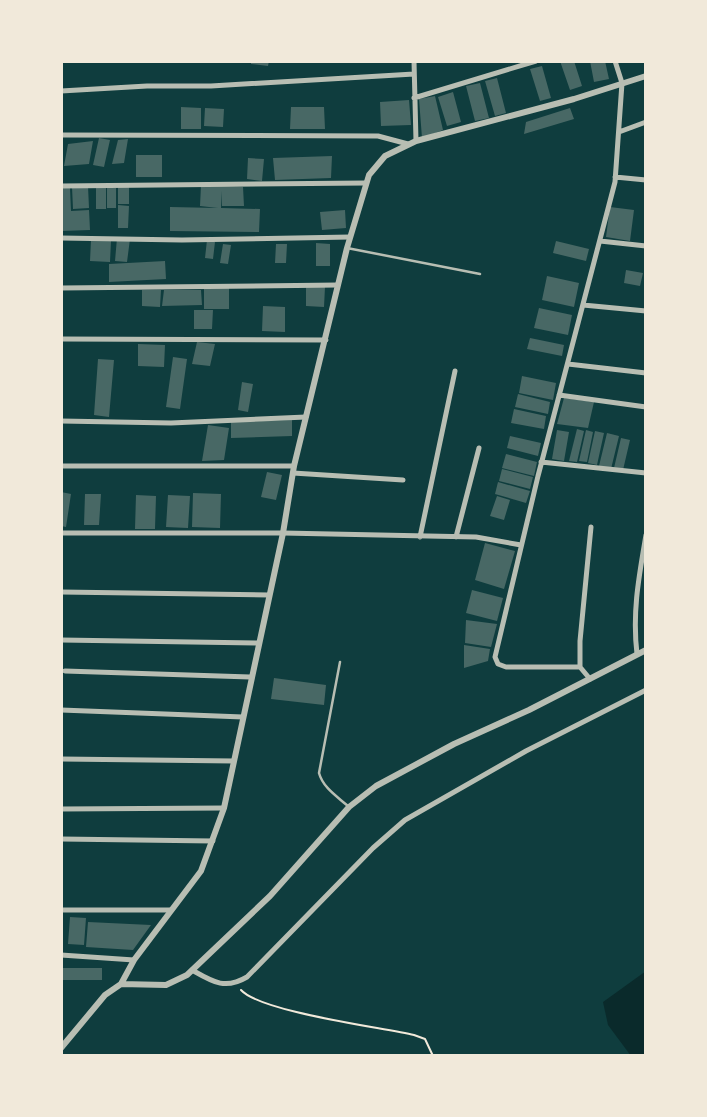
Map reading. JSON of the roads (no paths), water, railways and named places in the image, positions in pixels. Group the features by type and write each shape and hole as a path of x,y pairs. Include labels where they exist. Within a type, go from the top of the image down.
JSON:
{"street":[{"path":"414,61 416,141"},
{"path":"414,98 536,61"},
{"path":"580,667 506,667 498,664 495,657 541,462 615,177 622,83 615,61"},
{"path":"61,91 147,86 211,86 414,74"},
{"path":"61,1048 105,995 121,984 134,960 201,871 213,841 224,808 283,533 293,470 347,248 369,175 385,156 416,141 574,99 646,76"},
{"path":"619,132 646,122"},
{"path":"61,135 379,136 408,144"},
{"path":"615,177 646,180"},
{"path":"61,186 366,183"},
{"path":"61,237 182,240 350,237"},
{"path":"600,241 646,246"},
{"path":"61,288 338,285"},
{"path":"583,305 646,311"},
{"path":"61,339 326,340"},
{"path":"568,364 646,373"},
{"path":"420,537 455,371"},
{"path":"559,395 646,407"},
{"path":"61,422 171,423 306,417"},
{"path":"456,537 478,448"},
{"path":"541,462 646,473"},
{"path":"61,466 293,470 403,481"},
{"path":"590,679 580,667 580,641 591,527"},
{"path":"61,533 283,533 476,537 522,545"},
{"path":"637,654 634,626 636,592 646,535"},
{"path":"61,592 269,595"},
{"path":"61,640 259,643"},
{"path":"121,984 166,985 192,970 270,896 349,807 376,786 411,766 646,650"},
{"path":"65,671 250,677"},
{"path":"192,970 220,984 236,984 247,977 373,848 405,820 526,751 646,691"},
{"path":"61,710 243,717"},
{"path":"61,759 234,761"},
{"path":"61,809 224,808"},
{"path":"61,839 213,841"},
{"path":"61,909 171,910"},
{"path":"61,955 134,960"}],"lane":[{"path":"347,248 480,274"},
{"path":"340,662 319,773 328,789 349,807"}],"water":[{"path":"646,971 646,1056 631,1056 608,1025 603,1002"}]}
